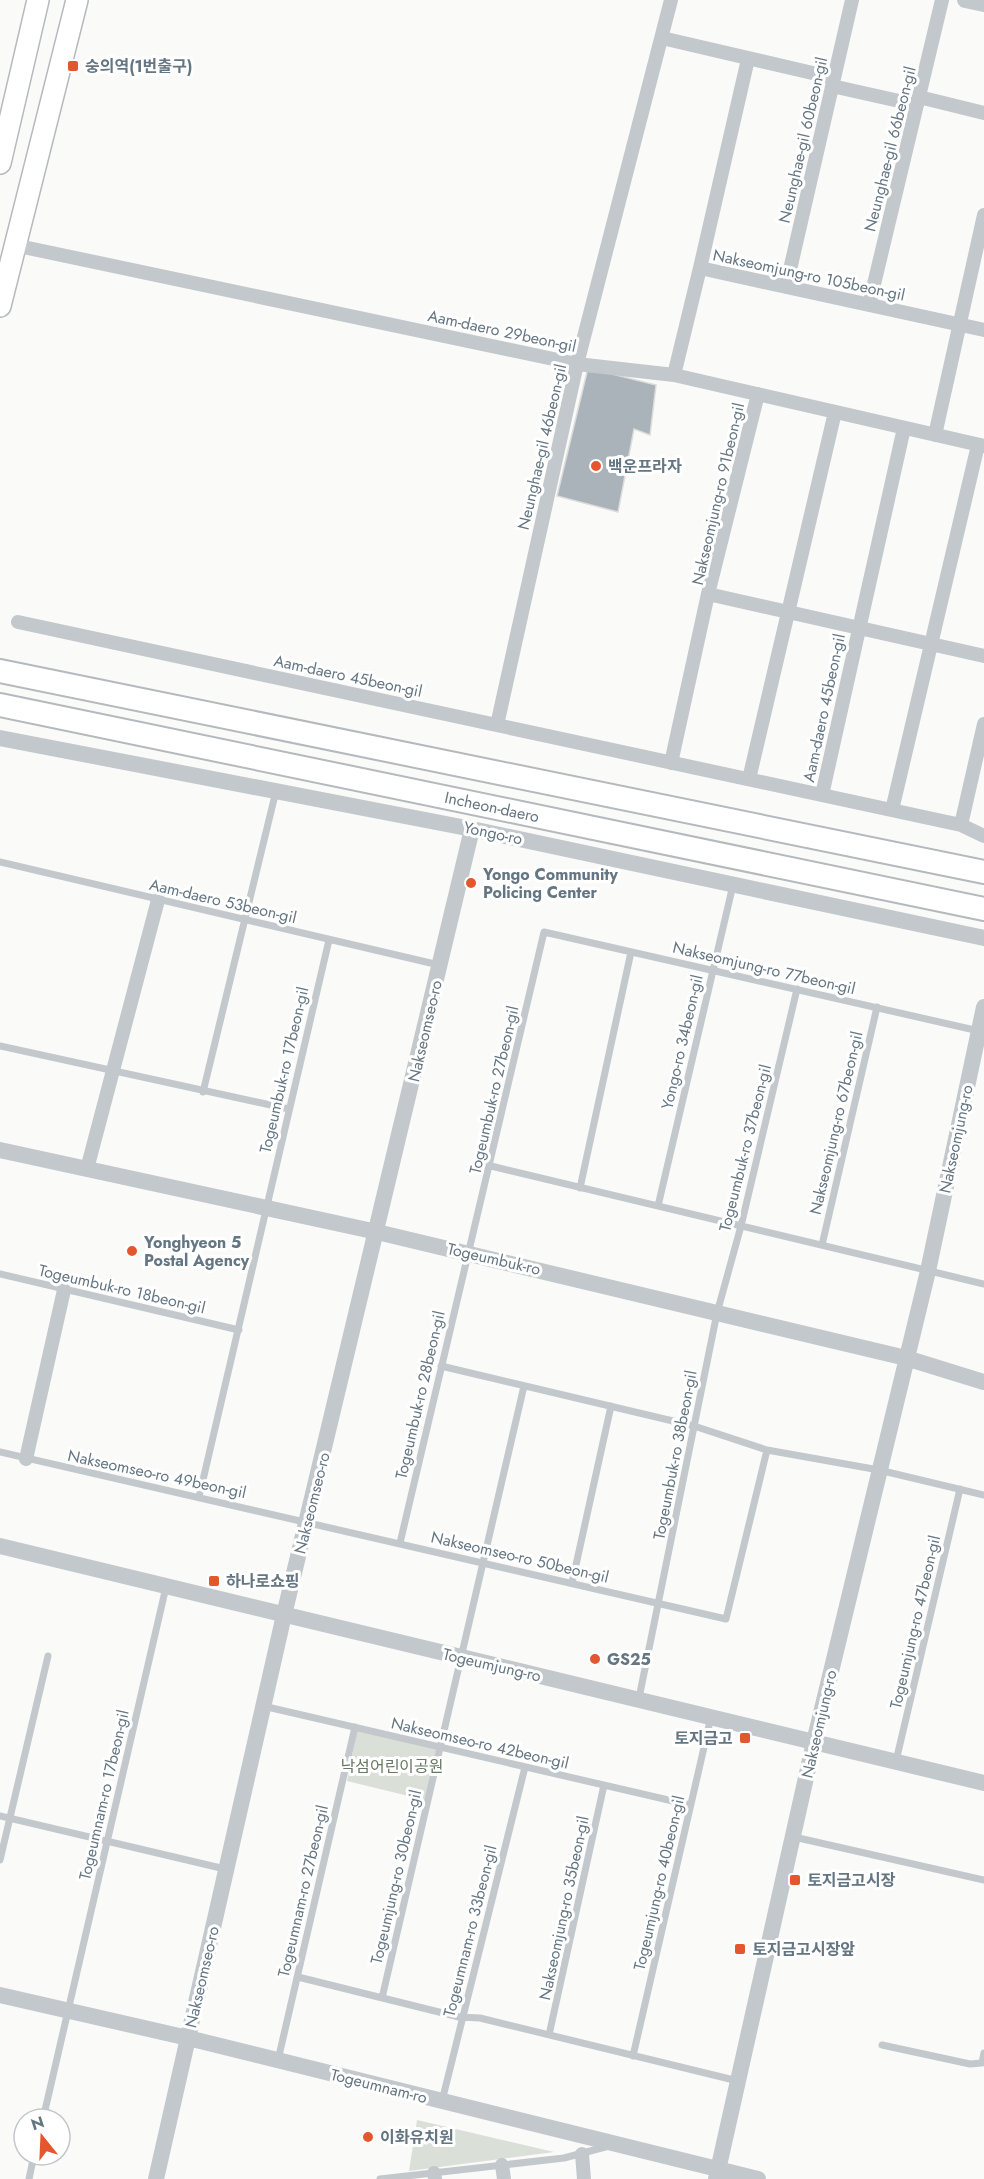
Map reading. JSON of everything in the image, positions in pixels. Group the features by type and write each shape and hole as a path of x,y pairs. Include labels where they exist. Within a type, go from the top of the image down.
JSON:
{"highway":[{"path":"1,670 984,872"},
{"name":"Incheon-daero","path":"0,705 983,909"}],"main road":[{"path":"0,163 38,0"},
{"path":"0,306 77,0"}],"street":[{"name":"Neunghae-gil 46beon-gil","path":"496,725 578,364 671,0"},
{"name":"Neunghae-gil 60beon-gil","path":"786,287 852,0"},
{"name":"Neunghae-gil 66beon-gil","path":"869,305 942,0"},
{"path":"965,0 984,4"},
{"path":"662,38 833,82 984,113"},
{"path":"700,268 748,59"},
{"path":"935,435 984,215"},
{"name":"Aam-daero 29beon-gil","path":"14,245 578,364 674,375 981,445"},
{"name":"Nakseomjung-ro 105beon-gil","path":"674,375 700,268 984,330"},
{"name":"Nakseomjung-ro 91beon-gil","path":"758,394 708,594 984,656"},
{"path":"749,780 836,412"},
{"path":"859,628 904,428"},
{"path":"892,810 930,644 981,445"},
{"path":"671,763 708,594"},
{"name":"Aam-daero 45beon-gil","path":"18,621 961,825 984,836"},
{"name":"Aam-daero 45beon-gil","path":"822,795 859,628"},
{"path":"961,825 984,724"},
{"name":"Yongo-ro","path":"0,738 472,829 984,938"},
{"name":"Nakseomseo-ro","path":"156,2179 284,1615 472,829"},
{"path":"87,1169 158,900"},
{"name":"Nakseomjung-ro","path":"717,2174 814,1742 928,1271 984,1007"},
{"name":"Togeumbuk-ro","path":"0,1150 468,1253 906,1358 984,1382"},
{"path":"26,1459 64,1290"},
{"name":"Togeumjung-ro","path":"0,1546 984,1781"},
{"name":"Togeumnam-ro","path":"0,1995 188,2038 616,2144 717,2174 758,2179"},
{"path":"582,2154 584,2179"}],"lane":[{"path":"203,1092 276,791"},
{"name":"Aam-daero 53beon-gil","path":"0,862 440,966"},
{"name":"Yongo-ro 34beon-gil","path":"658,1206 733,885"},
{"name":"Nakseomjung-ro 77beon-gil","path":"544,932 979,1031"},
{"name":"Togeumbuk-ro 27beon-gil","path":"468,1253 491,1166 544,932"},
{"name":"Togeumbuk-ro 17beon-gil","path":"266,1208 329,940"},
{"path":"580,1188 631,952"},
{"name":"Togeumbuk-ro 37beon-gil","path":"717,1313 741,1226 797,989"},
{"name":"Nakseomjung-ro 67beon-gil","path":"822,1245 877,1007"},
{"path":"0,1046 289,1109"},
{"path":"491,1166 984,1284"},
{"path":"200,1497 266,1208"},
{"name":"Togeumbuk-ro 28beon-gil","path":"400,1543 468,1253"},
{"name":"Togeumbuk-ro 18beon-gil","path":"0,1275 239,1330"},
{"name":"Togeumbuk-ro 38beon-gil","path":"639,1700 717,1313"},
{"path":"441,1366 694,1426 767,1450 879,1470 984,1495"},
{"name":"Togeumjung-ro 30beon-gil","path":"382,1998 524,1386"},
{"path":"572,1583 610,1407"},
{"name":"Nakseomseo-ro 50beon-gil","path":"308,1522 726,1619 767,1450"},
{"name":"Nakseomseo-ro 49beon-gil","path":"0,1452 308,1522"},
{"name":"Togeumjung-ro 47beon-gil","path":"896,1761 960,1489"},
{"name":"Togeumnam-ro 17beon-gil","path":"46,2107 166,1586"},
{"path":"0,1860 48,1656"},
{"name":"Nakseomseo-ro 42beon-gil","path":"264,1706 690,1805"},
{"name":"Togeumjung-ro 40beon-gil","path":"633,2056 711,1717"},
{"name":"Togeumnam-ro 27beon-gil","path":"278,2060 355,1727"},
{"name":"Togeumnam-ro 33beon-gil","path":"442,2101 525,1767"},
{"name":"Nakseomjung-ro 35beon-gil","path":"549,2035 604,1785"},
{"path":"0,1816 227,1869"},
{"path":"794,1837 984,1880"},
{"path":"297,1977 462,2017 480,2018 738,2081"},
{"path":"882,2044 969,2064 982,2063 984,2053"},
{"path":"381,2179 503,2172 616,2144"}],"green space":[{"name":"낙섬어린이공원","path":"357,1731 437,1749 425,1800 347,1781"},
{"path":"417,2120 554,2152 409,2171"}],"building":[{"name":"백운프라자","path":"588,368 656,385 650,435 634,429 618,512 557,496"}],"place":[{"name":"숭의역(1번출구)","path":"73,66"},
{"name":"백운프라자","path":"596,466"},
{"name":"Yongo Community Policing Center","path":"471,883"},
{"name":"Yonghyeon 5 Postal Agency","path":"132,1251"},
{"name":"하나로쇼핑","path":"214,1581"},
{"name":"GS25","path":"595,1659"},
{"name":"토지금고","path":"745,1738"},
{"name":"토지금고시장","path":"795,1880"},
{"name":"토지금고시장앞","path":"740,1949"},
{"name":"이화유치원","path":"368,2137"}]}
